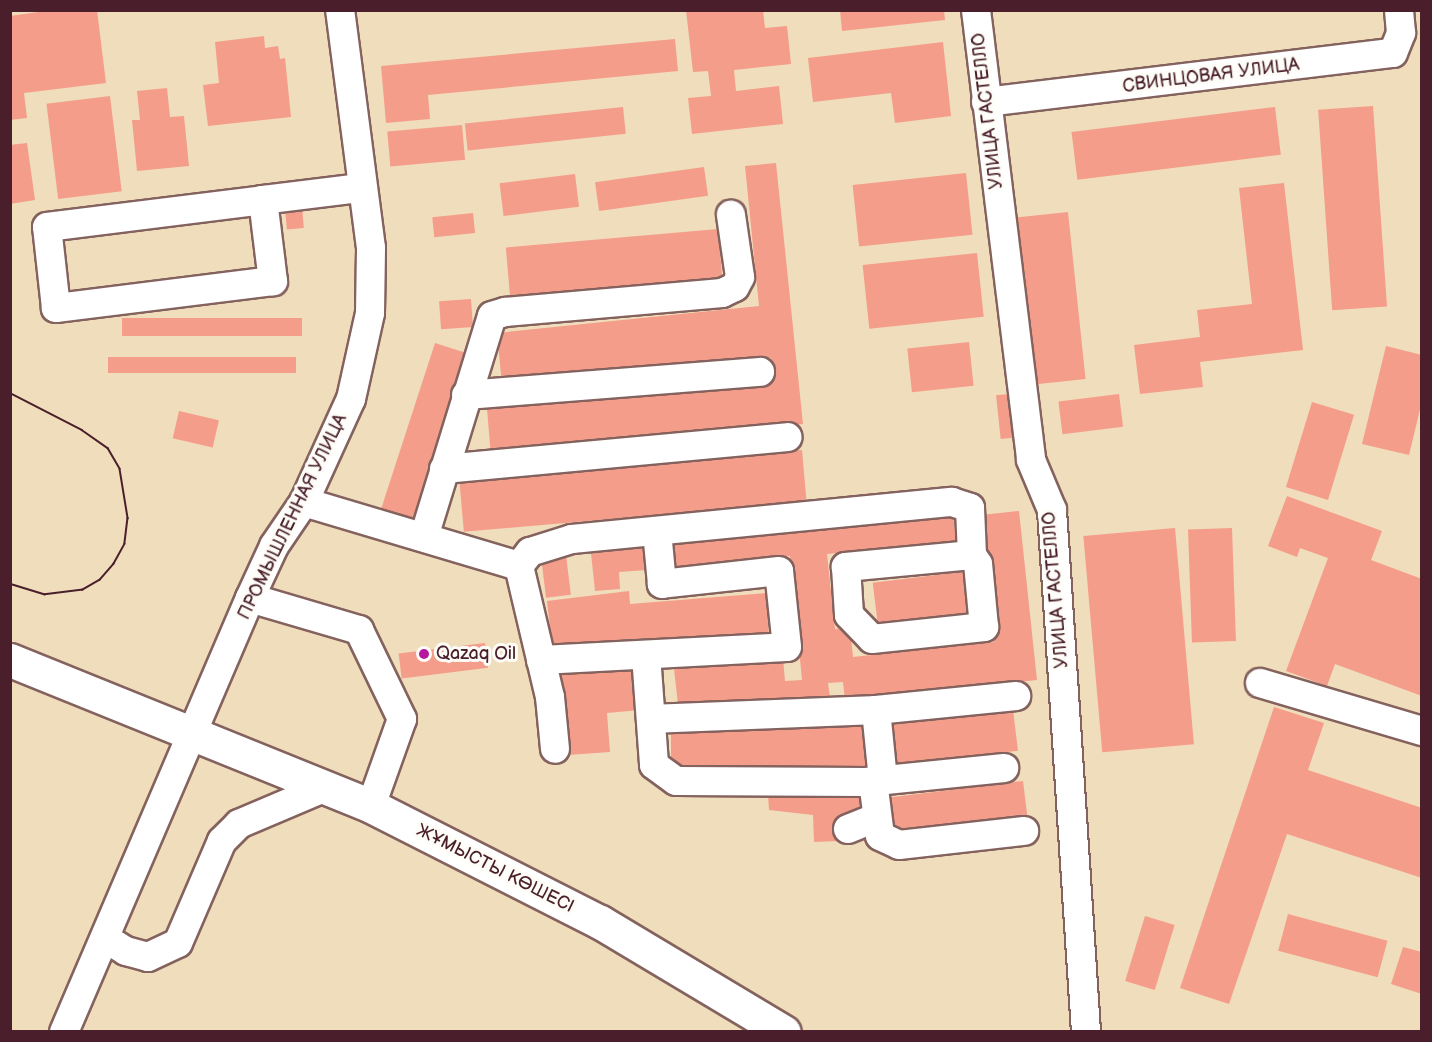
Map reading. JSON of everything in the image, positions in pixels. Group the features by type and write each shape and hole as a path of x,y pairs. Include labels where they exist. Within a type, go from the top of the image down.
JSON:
{"main road":[{"name":"ЖҰМЫСТЫ КӨШЕСІ","path":"10,660 194,731 370,806 600,922 784,1032"}],"street":[{"name":"ПРОМЫШЛЕННАЯ УЛИЦА","path":"64,1032 250,598 274,546 304,502 351,399 370,313 371,249 361,188 340,10"},
{"name":"УЛИЦА ГАСТЕЛЛО","path":"976,10 1031,460 1052,510 1086,1032"},
{"name":"СВИНЦОВАЯ УЛИЦА","path":"986,102 1393,52 1401,33 1399,10"},
{"path":"263,200 273,281 56,308 46,227 263,200 361,188"},
{"path":"424,537 492,316 505,312 722,293 735,287 740,277 731,215"},
{"path":"466,395 760,372"},
{"path":"444,469 788,437"},
{"path":"304,502 519,566"},
{"path":"519,566 530,552 572,539 952,502 970,508 972,555 978,564 984,627 872,639 849,615 846,567 972,555"},
{"path":"541,660 787,647 778,571 662,584 657,531"},
{"path":"519,566 541,660 555,749"},
{"path":"250,598 358,630 402,719 370,806"},
{"path":"646,655 654,765 676,782 878,781 1004,768"},
{"path":"1260,683 1422,731"},
{"path":"651,719 876,710 1016,696"},
{"path":"876,710 879,836 898,845 1024,831"},
{"path":"105,938 126,951 148,957 178,943 222,841 238,824 326,787"},
{"path":"848,829 877,817"}],"building":[{"path":"53,10 97,10 106,83 24,93 27,118 10,120 10,16"},
{"path":"686,10 763,10 765,28 787,26 791,64 734,70 736,91 779,86 783,124 692,134 688,98 711,96 708,71 693,72"},
{"path":"840,10 944,10 945,20 842,31"},
{"path":"264,36 265,48 278,46 280,59 285,58 291,117 208,126 203,85 219,83 215,42"},
{"path":"675,39 678,71 428,95 430,119 386,123 381,66"},
{"path":"943,42 951,116 895,123 891,93 813,102 808,58"},
{"path":"167,88 170,117 184,116 189,166 137,171 132,120 140,120 137,91"},
{"path":"110,96 122,191 58,199 46,104"},
{"path":"1373,106 1387,307 1332,310 1318,110"},
{"path":"623,107 626,134 468,150 465,124"},
{"path":"1275,107 1281,155 1077,180 1072,132"},
{"path":"462,125 465,160 390,166 387,132"},
{"path":"27,143 35,200 10,204 10,145"},
{"path":"776,163 803,424 491,456 487,409 773,380 771,358 502,385 497,333 759,306 745,166"},
{"path":"704,167 708,196 599,211 595,182"},
{"path":"966,173 972,235 859,247 853,185"},
{"path":"575,174 579,207 504,216 500,183"},
{"path":"1284,183 1303,350 1200,362 1203,387 1140,394 1134,345 1200,337 1197,310 1252,304 1239,188"},
{"path":"302,207 304,228 287,229 285,208"},
{"path":"1068,212 1086,379 1034,385 1016,217"},
{"path":"473,213 475,233 434,237 432,217"},
{"path":"718,229 722,279 510,297 506,248"},
{"path":"977,253 984,317 869,329 863,265"},
{"path":"471,299 473,327 441,329 439,301"},
{"path":"122,318 302,318 302,336 122,336"},
{"path":"969,342 974,386 912,392 907,348"},
{"path":"435,343 469,354 413,527 379,516"},
{"path":"1386,346 1422,355 1422,401 1409,455 1362,444"},
{"path":"108,357 296,357 296,373 108,373"},
{"path":"1009,394 1014,438 1001,439 996,395"},
{"path":"1119,394 1123,427 1062,434 1058,401"},
{"path":"1312,402 1354,415 1328,500 1286,487"},
{"path":"179,411 219,420 213,448 173,438"},
{"path":"802,450 807,502 464,532 459,480"},
{"path":"1287,496 1382,531 1371,560 1422,579 1422,696 1335,664 1327,686 1286,671 1328,558 1300,548 1297,557 1268,546"},
{"path":"1019,511 1037,680 845,700 843,682 828,683 830,697 679,713 674,669 783,658 785,681 802,680 790,556 674,568 671,543 953,514 956,541 827,554 835,629 850,628 853,657 994,642 981,515"},
{"path":"1175,528 1194,744 1102,752 1083,536"},
{"path":"1232,528 1236,641 1192,642 1188,530"},
{"path":"645,548 647,570 619,572 620,589 595,591 591,553"},
{"path":"566,555 571,595 546,598 541,558"},
{"path":"968,571 973,612 878,623 873,583"},
{"path":"629,591 630,604 766,593 769,636 552,646 547,601"},
{"path":"485,643 488,668 402,678 399,654"},
{"path":"636,665 640,710 607,713 610,752 568,755 561,671"},
{"path":"1274,707 1324,723 1308,770 1422,808 1422,878 1287,834 1229,1004 1180,988"},
{"path":"1013,710 1018,751 891,766 886,726"},
{"path":"671,727 866,727 866,771 671,771"},
{"path":"1023,781 1028,820 894,836 889,797"},
{"path":"768,794 796,797 864,794 865,814 838,815 839,841 814,842 813,815 769,810"},
{"path":"1288,914 1387,941 1378,977 1278,951"},
{"path":"1145,916 1175,925 1155,990 1125,981"},
{"path":"1403,947 1422,952 1422,994 1391,984"}],"tram line":[{"path":"10,393 82,430 108,448 120,469 128,518 125,544 114,564 100,580 83,590 45,595 10,584"}],"place":[{"name":"Qazaq Oil","path":"424,654"}]}
